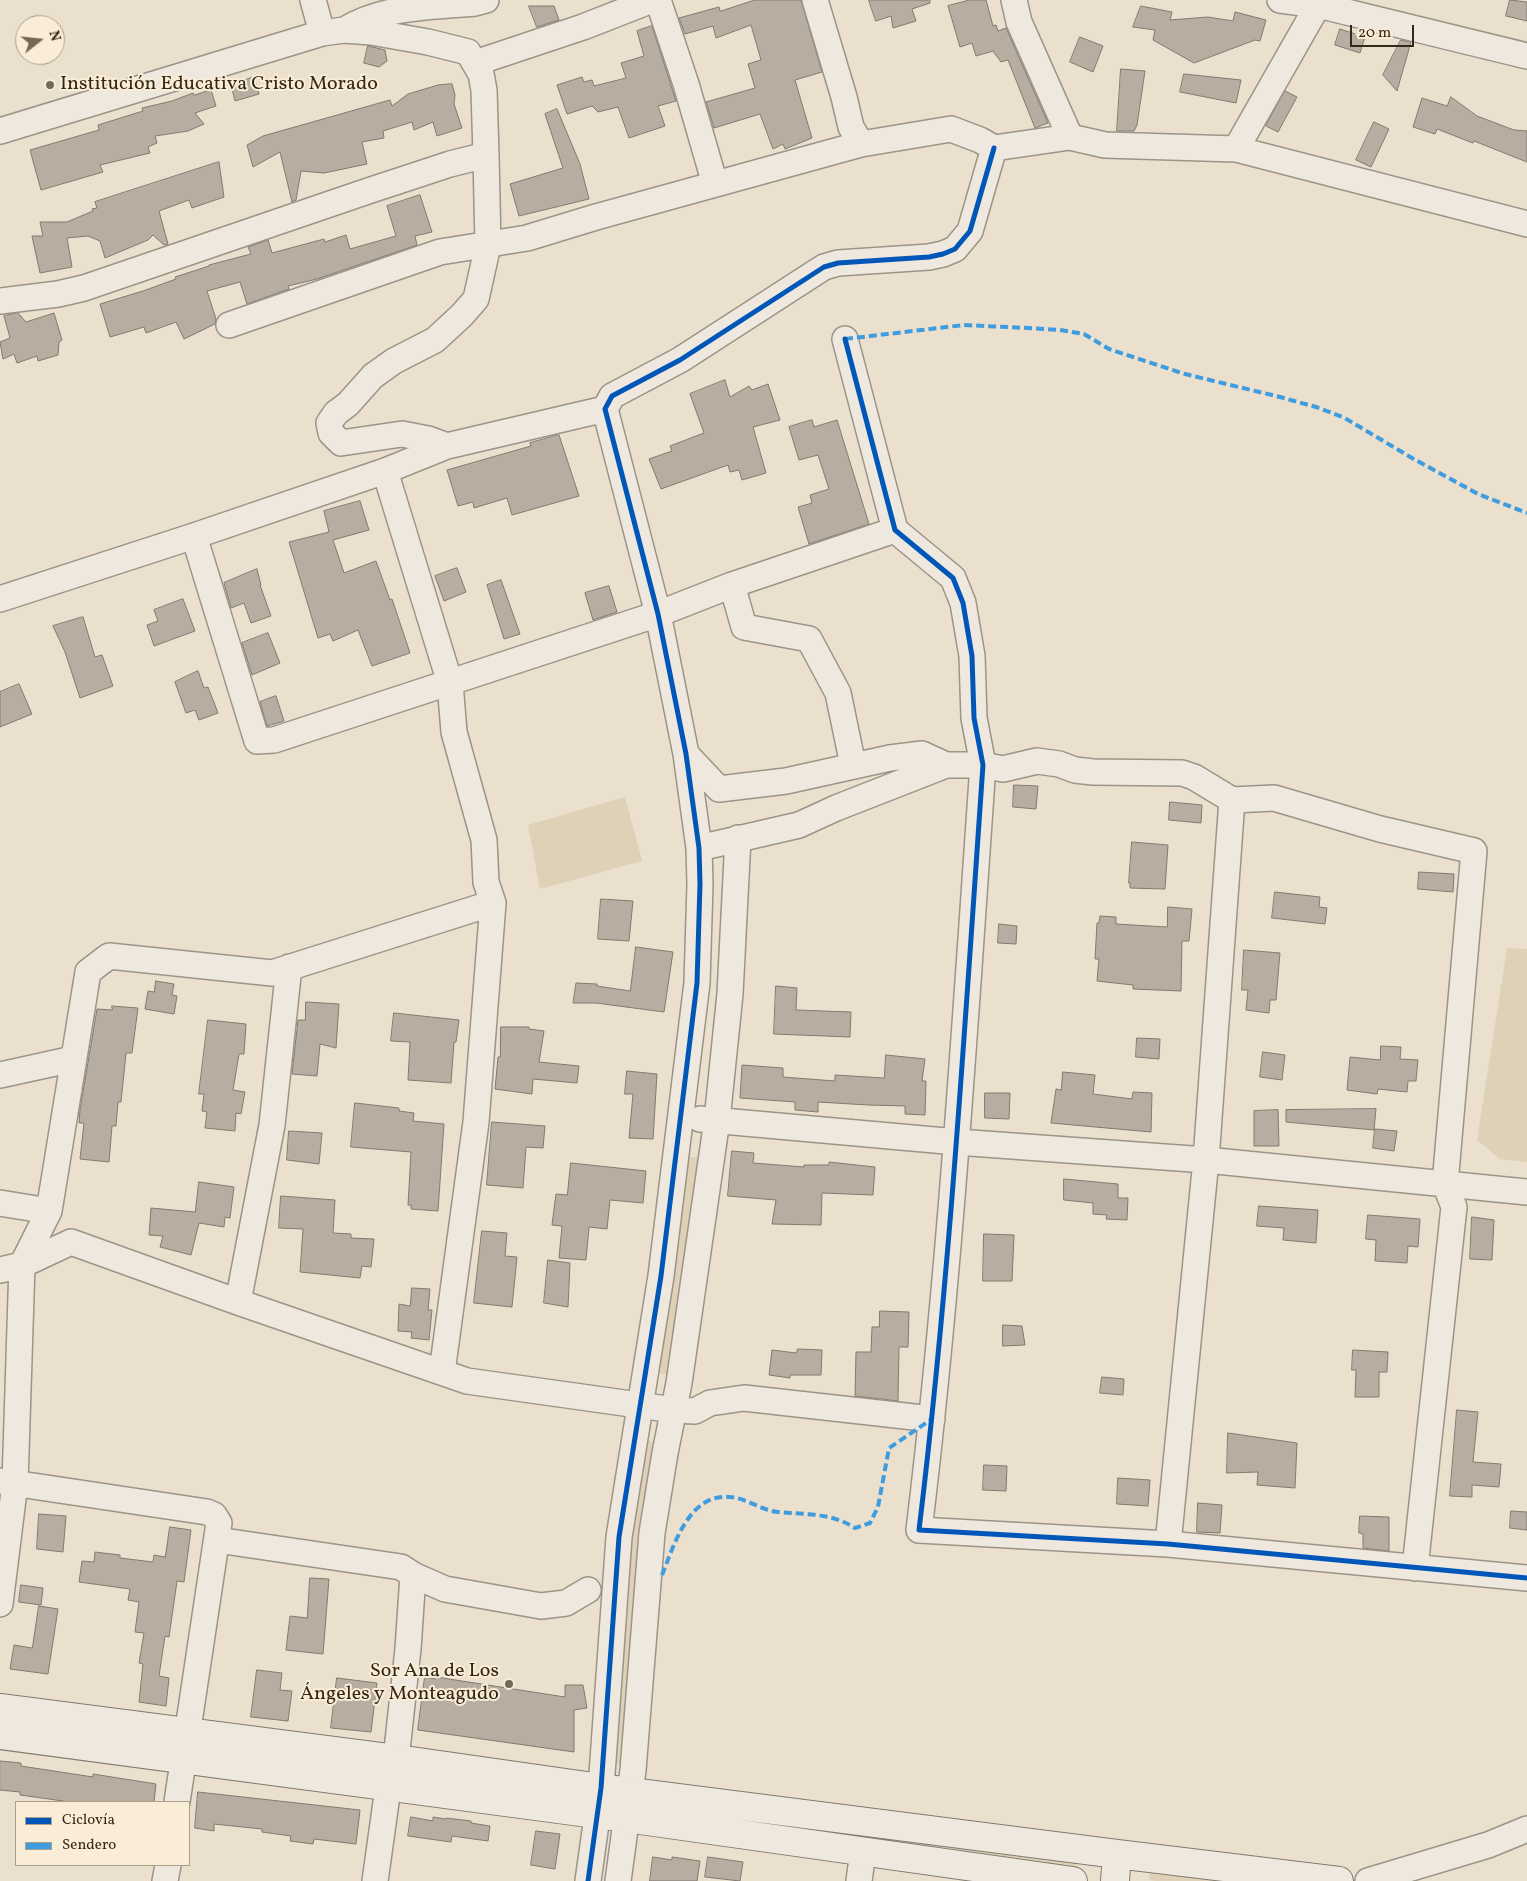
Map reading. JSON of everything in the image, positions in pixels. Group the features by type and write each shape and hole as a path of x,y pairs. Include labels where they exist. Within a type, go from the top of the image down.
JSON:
{"street":[{"path":"313,0 333,32"},
{"path":"0,131 333,32 381,14 475,3 486,0"},
{"path":"475,63 583,27 652,0"},
{"path":"658,0 694,109 715,184"},
{"path":"814,0 844,97 850,127 861,144"},
{"path":"1014,0 1020,22 1070,137"},
{"path":"1280,0 1318,5 1527,56"},
{"path":"1236,149 1318,5"},
{"path":"333,32 371,32 468,52 481,74 484,90 488,246 476,299 435,340 394,361 373,376 348,404 336,413 329,423 331,434 342,443 402,434 428,439 447,446"},
{"path":"229,325 440,252 488,246 527,238 861,144 951,129 980,140 994,148 1070,137 1105,145 1236,149 1527,224"},
{"path":"588,1881 601,1788 619,1537 661,1276 697,983 700,884 699,848 686,754 658,614 605,409 612,396 680,360 824,267 845,262 929,257 956,249 970,231 994,148"},
{"path":"0,301 58,294 84,288 368,191 450,164 486,155"},
{"path":"845,339 895,530 953,578 963,603 972,656 974,718 983,765 957,1142 932,1419 919,1530 1168,1544 1527,1578"},
{"path":"0,599 385,471 447,446 605,409"},
{"path":"385,471 450,683 454,732 484,840 486,882 493,902 476,1122 442,1372"},
{"path":"194,536 257,740 274,740 658,614 732,585 895,530"},
{"path":"732,585 744,627 810,639 838,693 853,765"},
{"path":"686,754 719,789 786,782 853,765 922,754 946,764 983,765 1003,769 1037,761 1059,764 1075,770 1093,772 1182,773 1194,777 1232,800 1274,798 1380,829 1474,851 1445,1184 1454,1207 1415,1568"},
{"path":"699,848 799,825 836,808 946,764"},
{"path":"1168,1544 1206,1160 1232,800"},
{"path":"618,1881 630,1791 652,1533 674,1410 717,1120 730,994 738,838"},
{"path":"0,1604 8,1482 11,1268 49,1211 88,972 109,956 272,973 493,902"},
{"path":"238,1302 272,1125 289,967"},
{"path":"0,1075 73,1059"},
{"path":"680,1117 957,1142 1206,1160 1527,1192"},
{"path":"0,1203 49,1211"},
{"path":"11,1268 71,1242 467,1381 674,1410 695,1411 710,1403 744,1398 932,1419"},
{"path":"8,1482 207,1512 214,1515 219,1523 177,1801"},
{"path":"217,1540 401,1567 413,1575 445,1589 541,1606 566,1603 588,1590"},
{"path":"375,1881 388,1788 396,1759 408,1649 413,1575"},
{"path":"0,1708 396,1759 601,1788 1339,1881"},
{"path":"0,1735 388,1788 598,1814 1073,1881"},
{"path":"859,1881 865,1822"},
{"path":"1368,1881 1488,1845 1527,1829"},
{"path":"1115,1881 1117,1854"},
{"path":"165,1881 168,1866"}],"shaded area":[{"path":"625,797 642,861 540,889 528,825"},
{"path":"1507,948 1527,949 1527,1162 1500,1159 1477,1140"},
{"path":"687,1156 703,1159 672,1375 655,1373"},
{"path":"643,1440 658,1442 624,1764 613,1763 621,1621"},
{"path":"907,1837 1077,1860 1076,1870 906,1846"},
{"path":"1150,1870 1228,1881 1156,1881 1149,1880"}],"building":[{"path":"755,0 801,0 822,72 795,80 812,138 785,149 783,144 773,149 760,114 714,128 706,102 755,88 748,64 761,60 751,25 716,38 713,26 685,34 679,18 719,7 720,11"},
{"path":"869,0 930,0 930,3 912,9 916,21 893,28 891,16 876,21"},
{"path":"970,0 986,0 993,26 996,25 998,31 1006,28 1048,123 1035,128 1008,60 1001,62 993,51 976,56 972,43 960,47 948,6"},
{"path":"1510,0 1527,2 1527,21 1506,16"},
{"path":"529,6 554,6 559,20 537,27"},
{"path":"1141,6 1172,12 1170,20 1208,17 1233,21 1235,12 1266,20 1260,41 1255,40 1194,63 1153,40 1155,30 1133,27"},
{"path":"652,26 676,101 658,106 665,126 629,138 618,107 598,112 592,106 567,114 557,85 582,77 584,82 592,80 594,86 626,78 621,63 644,56 637,31"},
{"path":"1340,29 1365,37 1360,53 1335,45"},
{"path":"1080,37 1103,46 1093,72 1070,62"},
{"path":"1401,40 1411,42 1397,91 1383,75"},
{"path":"368,46 385,50 387,61 379,67 364,63"},
{"path":"1121,69 1145,71 1137,125 1134,131 1117,131"},
{"path":"1184,74 1241,80 1236,103 1180,92"},
{"path":"254,77 259,94 235,101 231,85"},
{"path":"452,84 455,95 454,104 462,128 437,136 433,122 414,130 412,122 383,131 384,138 362,142 367,164 324,173 301,171 296,200 292,202 280,152 253,167 247,145 263,136 390,100 392,106 408,94 438,85"},
{"path":"211,90 216,106 195,113 204,124 188,131 155,136 157,143 148,147 150,153 100,165 103,172 41,190 30,150 99,130 98,125 143,111 142,108 172,101 193,93 194,95"},
{"path":"1285,91 1297,97 1278,132 1266,126"},
{"path":"1451,97 1477,116 1514,130 1527,131 1527,162 1437,129 1435,134 1413,127 1422,98 1447,106"},
{"path":"557,109 580,164 589,199 519,216 510,184 563,168 545,114"},
{"path":"1374,122 1389,129 1371,167 1356,160"},
{"path":"219,162 224,197 192,208 189,200 159,211 168,244 164,245 153,235 148,240 105,258 100,241 88,236 67,238 72,267 40,273 32,236 43,236 40,222 67,222 93,211 92,209 97,208 95,202"},
{"path":"420,195 432,232 415,236 417,245 317,279 288,286 289,289 247,304 240,282 207,291 216,319 215,324 184,339 176,322 146,333 144,327 110,337 100,304 143,291 209,265 251,254 248,247 268,240 272,253 324,239 325,242 346,235 350,249 396,236 387,206"},
{"path":"18,313 26,322 54,313 62,340 59,342 58,355 38,361 37,356 17,363 14,354 3,359 0,342 10,338 4,316"},
{"path":"725,380 730,397 749,386 752,390 768,384 780,420 753,427 766,473 742,480 739,470 730,472 728,465 661,489 649,459 672,451 670,446 704,433 690,394"},
{"path":"812,420 814,427 837,420 869,524 809,544 798,507 812,503 810,495 829,489 818,455 799,460 789,427"},
{"path":"559,435 579,496 512,515 507,498 474,508 473,502 458,506 447,470 531,446 530,443"},
{"path":"360,501 369,530 333,540 344,573 376,561 390,600 392,599 410,653 372,666 358,630 333,641 330,634 318,638 289,542 329,532 324,511"},
{"path":"457,568 466,592 444,601 435,576"},
{"path":"257,569 260,585 271,616 251,623 244,603 231,608 224,583"},
{"path":"501,580 520,634 504,639 487,585"},
{"path":"609,586 617,612 593,620 585,593"},
{"path":"183,599 195,631 154,646 147,625 158,621 154,610"},
{"path":"83,617 95,657 102,655 113,686 80,698 65,652 53,626"},
{"path":"268,633 280,663 252,675 242,643"},
{"path":"198,671 204,688 208,687 218,713 199,720 195,710 186,713 175,682"},
{"path":"19,684 32,714 0,727 0,692"},
{"path":"276,696 284,721 267,726 260,702"},
{"path":"1014,785 1038,786 1036,809 1013,807"},
{"path":"1170,802 1202,805 1201,823 1169,820"},
{"path":"1132,842 1168,845 1165,889 1130,888"},
{"path":"1419,872 1454,874 1453,892 1418,889"},
{"path":"1275,892 1320,897 1319,907 1327,908 1325,924 1272,918"},
{"path":"601,899 633,901 629,941 598,939"},
{"path":"1168,907 1192,909 1189,941 1182,941 1181,991 1133,989 1133,985 1097,981 1099,959 1095,959 1097,923 1099,923 1100,916 1116,917 1116,924 1167,927"},
{"path":"999,924 1017,926 1016,944 998,943"},
{"path":"636,947 673,952 664,1012 596,1003 573,1003 576,983 597,984 597,986 630,991"},
{"path":"1244,950 1280,953 1276,1000 1270,1000 1269,1013 1246,1010 1248,990 1242,990"},
{"path":"156,981 174,984 172,995 177,996 174,1014 145,1009 148,991 154,992"},
{"path":"776,986 797,988 796,1010 851,1012 850,1037 774,1034"},
{"path":"306,1002 339,1004 336,1048 320,1044 317,1076 292,1074 298,1020 305,1020"},
{"path":"112,1006 138,1008 132,1053 126,1053 121,1102 118,1102 116,1126 112,1126 109,1162 80,1159 84,1123 79,1123 80,1110 97,1009 112,1010"},
{"path":"394,1013 459,1020 456,1042 454,1042 451,1083 408,1080 410,1042 391,1041"},
{"path":"208,1020 246,1024 244,1054 239,1054 233,1090 245,1092 241,1114 236,1113 235,1131 205,1128 207,1112 202,1111 204,1094 199,1094"},
{"path":"501,1027 529,1027 529,1029 544,1031 539,1062 579,1066 577,1083 533,1079 532,1094 495,1089 498,1057 500,1057"},
{"path":"1137,1038 1160,1039 1159,1059 1136,1057"},
{"path":"1381,1046 1401,1047 1400,1059 1418,1060 1416,1081 1408,1081 1407,1092 1378,1089 1377,1094 1347,1090 1350,1057 1380,1060"},
{"path":"1263,1052 1285,1055 1282,1080 1260,1077"},
{"path":"886,1055 925,1059 922,1081 926,1081 925,1115 905,1114 905,1106 818,1102 818,1112 795,1110 795,1102 740,1098 742,1065 783,1068 783,1077 835,1081 835,1075 884,1078"},
{"path":"627,1071 657,1074 653,1139 629,1138 633,1094 625,1094"},
{"path":"1063,1072 1095,1075 1093,1094 1132,1099 1133,1092 1152,1093 1151,1132 1051,1123 1056,1089 1061,1090"},
{"path":"985,1093 1010,1093 1009,1119 985,1118"},
{"path":"355,1103 399,1108 399,1111 414,1113 413,1121 444,1124 438,1211 411,1209 411,1205 408,1205 411,1152 351,1147"},
{"path":"1376,1109 1374,1130 1286,1122 1286,1110"},
{"path":"1278,1110 1279,1146 1254,1146 1254,1111"},
{"path":"492,1122 545,1126 543,1148 526,1147 523,1188 487,1185"},
{"path":"1375,1129 1397,1131 1394,1151 1373,1148"},
{"path":"289,1131 322,1133 319,1164 287,1160"},
{"path":"732,1151 754,1153 753,1163 804,1167 804,1165 829,1165 829,1162 875,1167 873,1195 822,1193 821,1225 772,1224 776,1200 728,1196"},
{"path":"571,1163 646,1171 643,1203 610,1200 607,1229 589,1227 586,1260 559,1258 562,1226 552,1225 556,1194 567,1195"},
{"path":"1064,1179 1118,1184 1118,1198 1128,1198 1127,1220 1106,1219 1107,1215 1093,1214 1093,1203 1064,1200"},
{"path":"199,1182 234,1187 230,1218 225,1217 224,1227 199,1223 191,1255 160,1247 163,1236 149,1235 151,1208 195,1212"},
{"path":"281,1196 335,1200 333,1233 351,1234 351,1238 374,1239 371,1267 362,1266 360,1278 300,1272 303,1229 279,1228"},
{"path":"1259,1206 1318,1210 1316,1243 1283,1240 1284,1228 1257,1226"},
{"path":"1368,1215 1420,1219 1418,1247 1408,1246 1407,1263 1375,1261 1376,1240 1366,1239"},
{"path":"1472,1217 1494,1220 1492,1260 1470,1259"},
{"path":"482,1231 507,1233 505,1256 517,1257 512,1307 474,1303"},
{"path":"984,1234 1014,1235 1012,1281 983,1281"},
{"path":"548,1260 570,1263 568,1307 544,1303"},
{"path":"412,1288 430,1289 428,1310 432,1310 429,1340 411,1338 412,1332 398,1331 399,1304 410,1306"},
{"path":"880,1311 909,1312 908,1347 899,1347 898,1401 855,1396 856,1352 871,1352 872,1327 879,1327"},
{"path":"1003,1325 1022,1326 1025,1345 1003,1346"},
{"path":"798,1349 822,1350 821,1375 790,1375 790,1378 769,1375 772,1350 796,1353"},
{"path":"1353,1350 1388,1352 1387,1372 1379,1372 1379,1397 1355,1397 1356,1370 1352,1370"},
{"path":"1102,1377 1124,1379 1123,1395 1100,1393"},
{"path":"1457,1410 1478,1412 1473,1462 1501,1464 1499,1487 1472,1485 1472,1497 1450,1496"},
{"path":"1228,1433 1297,1443 1295,1488 1257,1485 1258,1472 1227,1473"},
{"path":"984,1465 1007,1466 1006,1491 983,1490"},
{"path":"1118,1478 1150,1480 1148,1506 1117,1504"},
{"path":"1198,1503 1222,1505 1220,1533 1197,1532"},
{"path":"1511,1511 1527,1512 1527,1530 1510,1528"},
{"path":"39,1514 66,1516 63,1552 37,1549"},
{"path":"1360,1516 1389,1517 1389,1551 1363,1548 1363,1534 1359,1533"},
{"path":"170,1527 191,1530 184,1582 177,1581 169,1637 165,1636 159,1676 169,1678 166,1706 139,1702 143,1664 139,1663 144,1633 135,1632 139,1602 128,1600 130,1589 79,1582 82,1561 94,1562 95,1552 120,1555 120,1558 153,1562 154,1555 165,1557"},
{"path":"310,1578 329,1579 323,1654 286,1650 290,1616 307,1618"},
{"path":"21,1585 43,1588 41,1605 19,1602"},
{"path":"39,1606 58,1609 48,1674 10,1669 14,1645 32,1648"},
{"path":"257,1670 282,1673 280,1690 292,1691 288,1721 251,1717"},
{"path":"425,1677 436,1679 436,1677 565,1697 565,1685 583,1685 587,1708 574,1710 574,1752 418,1730"},
{"path":"337,1678 377,1683 371,1732 331,1728"},
{"path":"0,1761 21,1763 21,1766 93,1777 93,1774 156,1784 154,1801 63,1801 0,1790"},
{"path":"198,1792 360,1810 356,1844 314,1839 313,1844 290,1841 291,1836 262,1832 262,1829 214,1824 214,1831 195,1828"},
{"path":"411,1817 433,1821 433,1817 446,1818 471,1821 471,1823 490,1826 488,1841 452,1836 451,1842 408,1836"},
{"path":"536,1831 560,1834 555,1869 531,1865"},
{"path":"653,1857 672,1860 672,1857 700,1861 697,1881 650,1881"},
{"path":"708,1857 743,1862 740,1881 705,1877"}],"marked path":[{"path":"845,339 964,325 1060,330 1084,334 1109,349 1185,374 1280,397 1343,417 1478,494 1527,513"},
{"path":"662,1575 685,1523 704,1503 716,1498 736,1498 772,1511 818,1515 836,1519 855,1528 870,1523 878,1507 889,1448 932,1419"}],"cycle path":[{"path":"588,1881 601,1788 619,1537 661,1276 697,983 700,884 699,848 686,754 658,614 605,409 612,396 680,360 824,267 838,263 929,257 955,249 970,231 994,148"},
{"path":"845,339 895,530 953,578 963,603 972,656 974,718 983,765 948,1244 940,1339 919,1530 1168,1544 1527,1578"}],"place":[{"name":"Institución Educativa Cristo Morado","path":"50,85"},
{"name":"Sor Ana de Los Ángeles y Monteagudo","path":"509,1684"}]}
